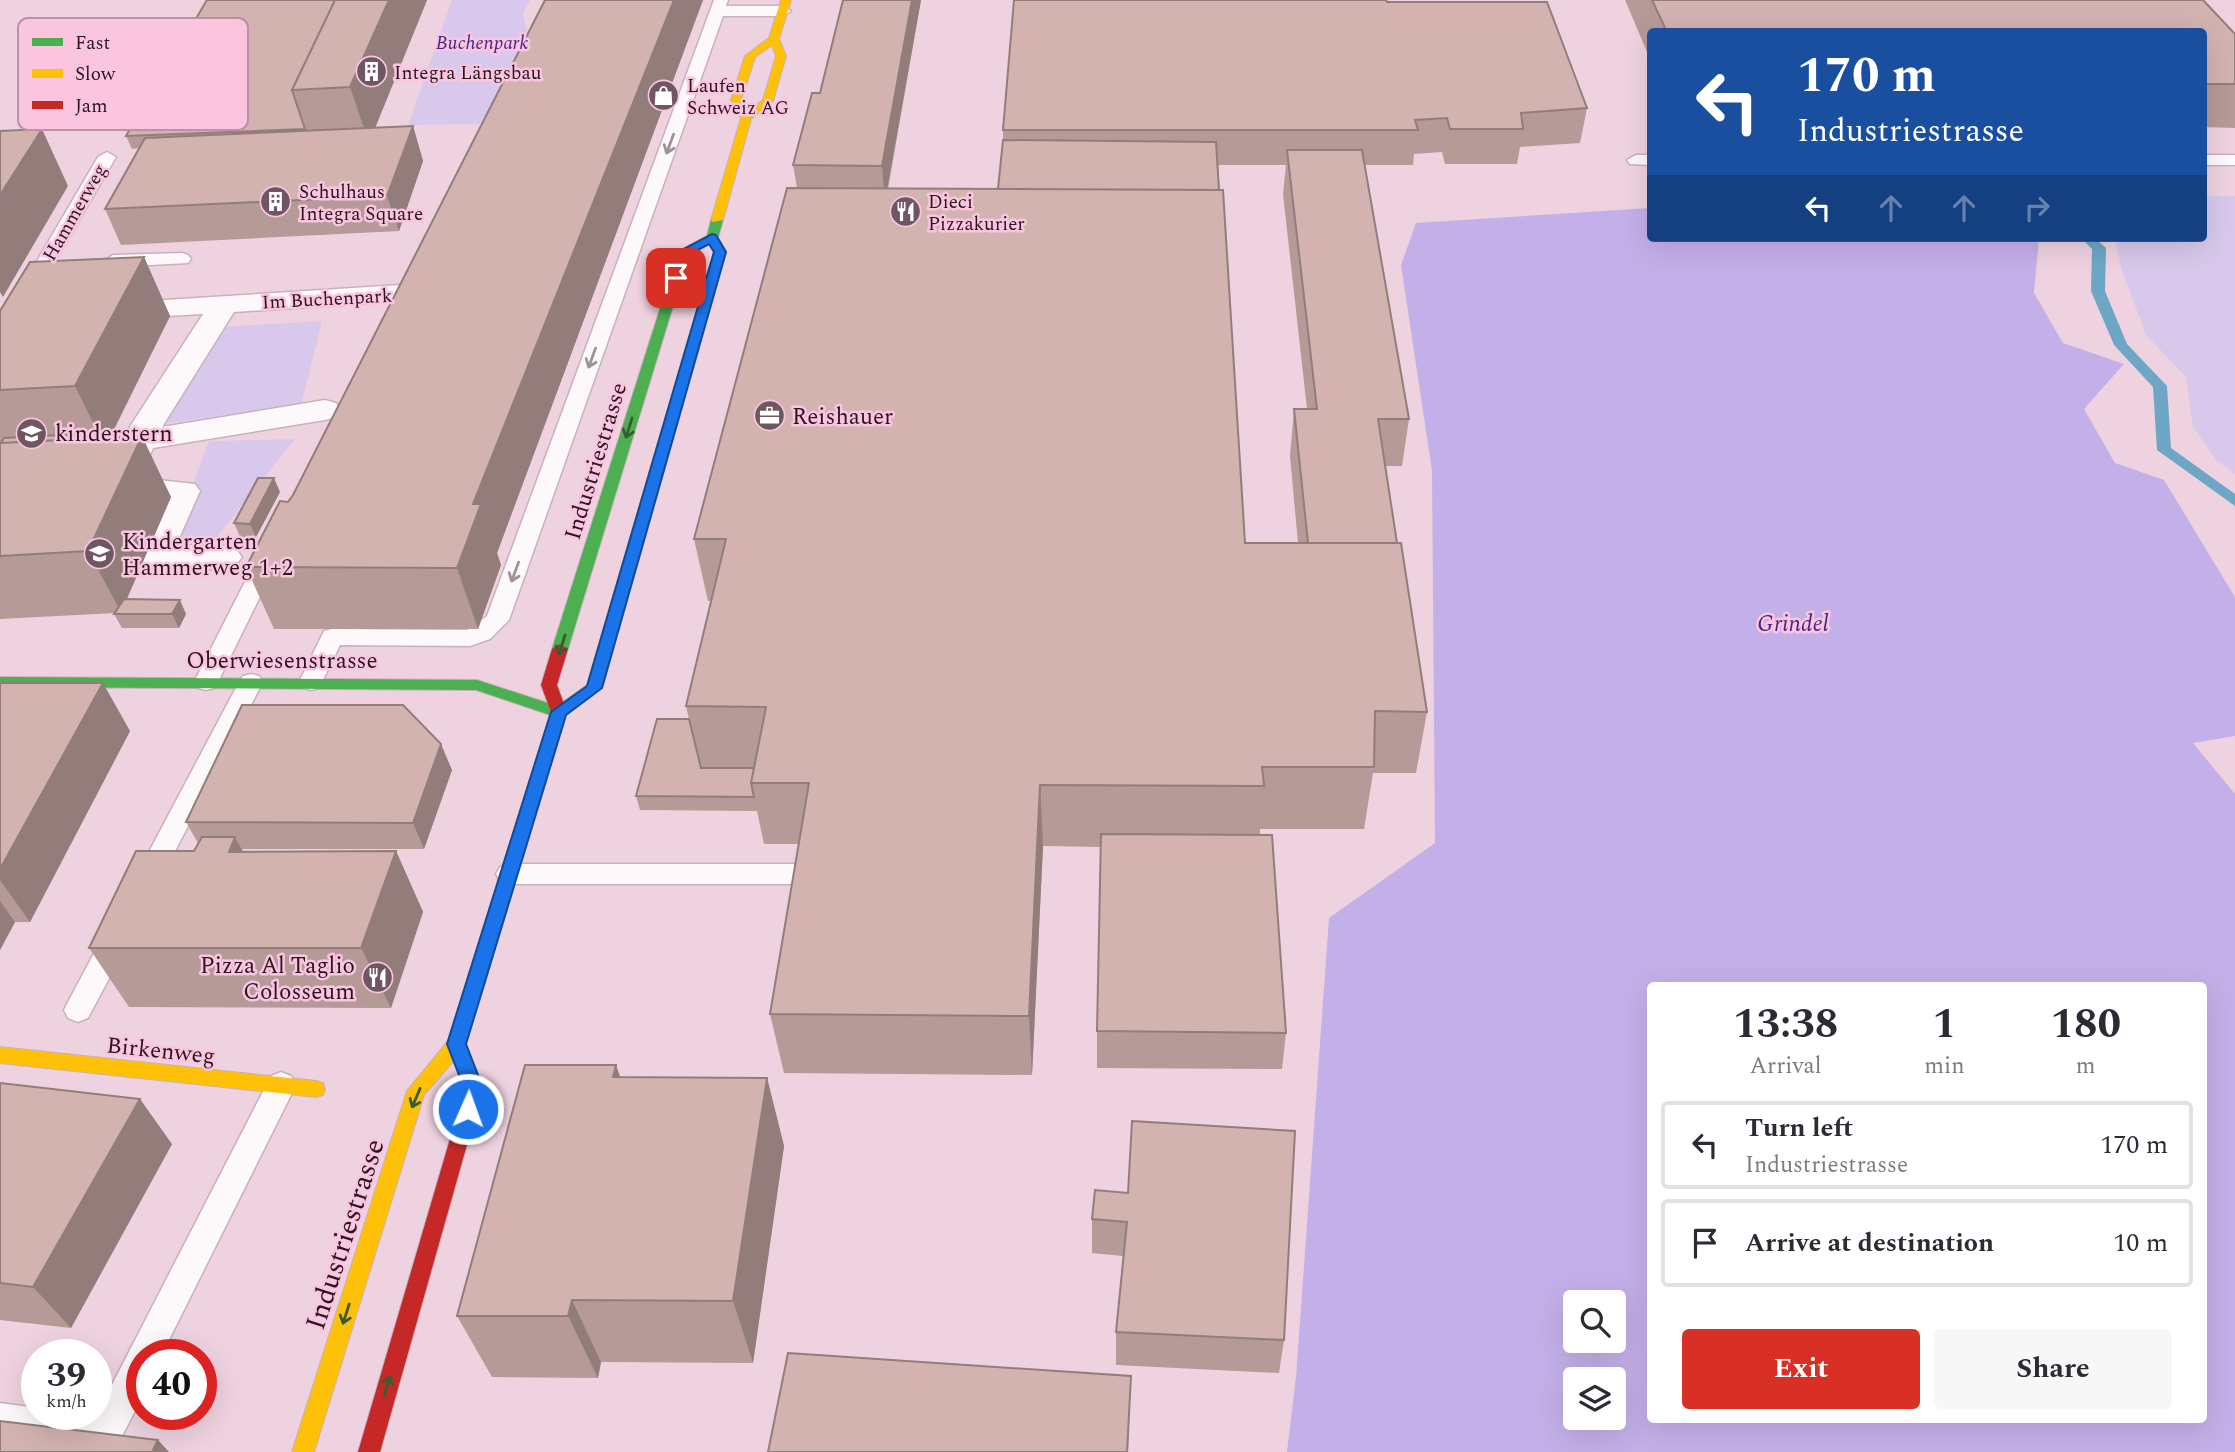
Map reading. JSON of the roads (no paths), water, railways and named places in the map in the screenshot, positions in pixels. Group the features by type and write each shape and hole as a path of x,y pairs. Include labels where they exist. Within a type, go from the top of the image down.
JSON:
{"street":[{"path":"746,118 736,100 750,56 774,39 785,6"},
{"path":"559,712 594,688 720,252 712,237 746,118 768,101 781,56 774,39"},
{"name":"Industriestrasse","path":"303,1452 416,1091 457,1044 559,712 549,685 684,252 712,237"},
{"name":"Im Buchenpark","path":"85,311 430,292"},
{"path":"223,557 153,556 183,491 119,488 143,440 147,425 224,304"},
{"path":"143,440 325,410"},
{"name":"Oberwiesenstrasse","path":"0,682 477,685 559,712"},
{"path":"369,1452 474,1088 457,1044"},
{"name":"Birkenweg","path":"0,1055 316,1089"}],"lane":[{"path":"311,682 332,638 470,638 482,633 497,620 719,5 785,6"},
{"name":"Hammerweg","path":"26,311 45,264 107,156"},
{"path":"2207,160 2235,160"},
{"path":"100,262 182,259"},
{"path":"45,264 72,262"},
{"path":"206,682 279,537"},
{"path":"78,1010 251,682"},
{"path":"509,874 816,874"},
{"path":"153,1339 281,1085"},
{"path":"0,1420 102,1442 126,1394"}],"waterway":[{"path":"2092,242 2099,248 2098,291 2121,345 2160,386 2164,450 2235,501"}],"place":[{"name":"Integra Längsbau","path":"371,72"},
{"name":"Laufen Schweiz AG","path":"664,96"},
{"name":"Schulhaus Integra Square","path":"276,202"},
{"name":"Dieci Pizzakurier","path":"905,212"},
{"name":"Reishauer","path":"769,416"},
{"name":"kinderstern","path":"32,433"},
{"name":"Kindergarten Hammerweg 1+2","path":"99,554"},
{"name":"Pizza Al Taglio Colosseum","path":"378,978"}],"park label":[{"name":"Buchenpark","path":"482,42"},
{"name":"Grindel","path":"1793,623"}]}
